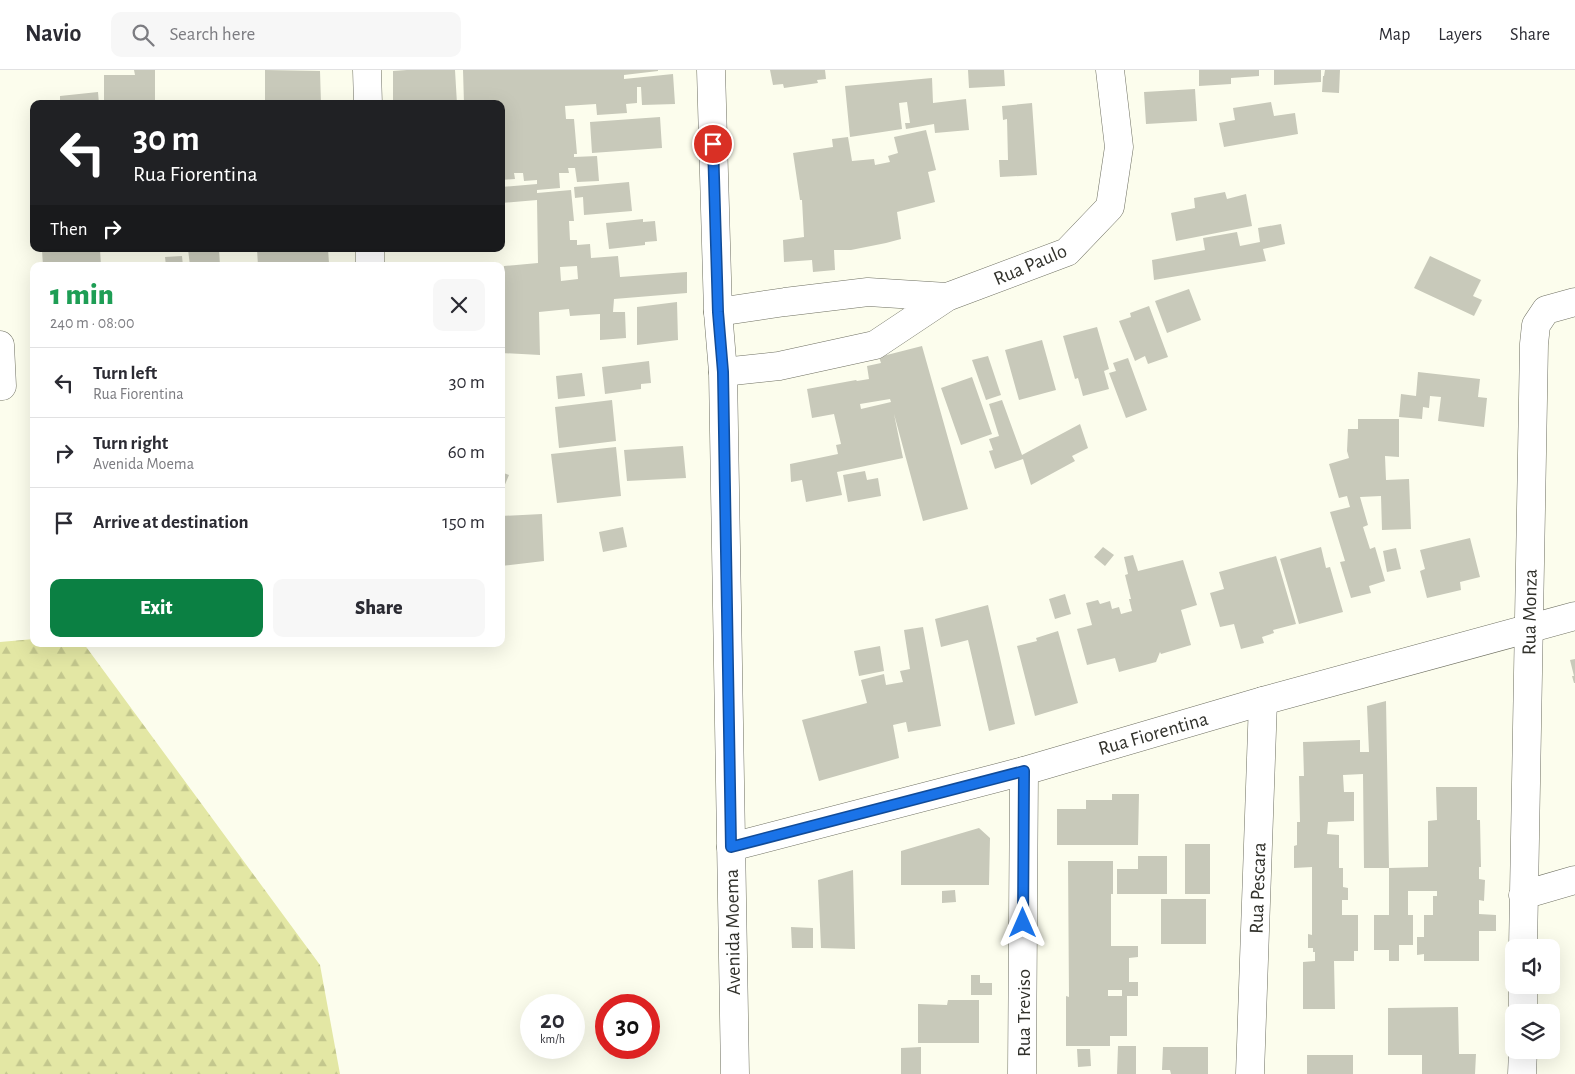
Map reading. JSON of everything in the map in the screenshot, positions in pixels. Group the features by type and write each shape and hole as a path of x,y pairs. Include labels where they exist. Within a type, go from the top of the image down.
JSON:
{"street":[{"path":"367,70 368,100"},
{"name":"Avenida Moema","path":"711,70 718,312 723,372 735,1074"},
{"name":"Rua Paulo","path":"723,372 779,366 875,345 947,297 1067,252 1110,207 1119,147 1110,70"},
{"name":"Rua Paulo","path":"718,312 868,292 947,297"},
{"name":"Rua Monza","path":"1523,939 1534,344 1536,325 1546,310 1575,302"},
{"path":"0,345 2,386"},
{"name":"Rua Fiorentina","path":"731,847 1024,771 1263,701 1575,616"},
{"name":"Rua Pescara","path":"1250,1074 1263,701"},
{"name":"Rua Treviso","path":"1022,1074 1024,771"},
{"path":"1524,894 1575,880"},
{"path":"1522,1074 1523,1059"}],"green space":[{"path":"30,639 30,647 86,647 320,965 340,1074 0,1074 0,642"}],"building":[{"path":"134,70 155,70 155,100 104,100 104,75 135,75"},
{"path":"265,70 320,71 321,100 265,100"},
{"path":"455,70 457,100 393,100 393,71"},
{"path":"463,70 658,70 624,75 624,79 673,74 675,104 642,105 641,87 637,87 637,103 626,104 627,113 597,115 596,104 565,106 566,119 574,119 577,154 574,154 574,157 597,156 599,181 577,182 575,168 568,168 569,173 559,173 560,188 537,190 537,193 571,190 574,221 569,221 570,240 577,240 577,245 590,244 591,258 618,256 620,277 687,272 687,293 614,299 613,312 625,312 626,338 600,340 600,314 570,316 569,309 539,312 540,355 505,353 505,266 538,263 537,200 505,203 505,187 537,184 537,180 524,181 523,173 514,173 515,179 505,180 505,100 464,100","holes":["577,266 578,279 561,281 560,267"]},
{"path":"770,70 825,70 826,79 817,80 818,83 784,88 783,84 773,85"},
{"path":"968,70 1004,70 1005,86 969,88"},
{"path":"1199,70 1259,70 1259,76 1231,78 1231,84 1199,86"},
{"path":"1274,70 1321,70 1321,82 1274,85"},
{"path":"1325,70 1340,70 1339,93 1322,92"},
{"path":"932,78 933,103 966,99 969,130 935,133 934,124 906,129 905,123 910,123 907,102 899,103 902,129 850,137 845,86"},
{"path":"1195,89 1197,121 1146,124 1144,92"},
{"path":"98,92 99,100 60,100 60,96"},
{"path":"1271,102 1274,116 1295,113 1298,134 1224,147 1219,123 1235,120 1233,108"},
{"path":"1032,103 1037,175 1000,177 999,160 1008,160 1007,119 1003,120 1002,106"},
{"path":"660,117 662,148 592,153 590,122"},
{"path":"926,130 936,170 928,172 935,202 897,212 901,239 851,250 834,250 835,270 813,272 812,260 784,262 783,240 804,237 802,200 800,200 793,153 833,147 832,139 848,137 852,161 874,159 875,165 890,162 888,156 898,153 894,137"},
{"path":"629,182 632,211 584,215 583,197 575,198 574,187"},
{"path":"1225,192 1227,199 1246,194 1252,226 1176,241 1171,213 1195,208 1194,198"},
{"path":"643,219 643,222 655,221 657,241 645,242 645,245 609,249 606,223"},
{"path":"1281,224 1285,244 1263,249 1266,261 1154,280 1152,260 1205,250 1203,238 1237,232 1240,246 1260,242 1258,228"},
{"path":"42,252 100,252 101,262 43,262"},
{"path":"188,252 219,252 220,262 190,262"},
{"path":"257,252 328,252 329,262 258,262"},
{"path":"182,256 183,262 166,262 165,257"},
{"path":"1430,256 1481,280 1473,296 1482,300 1474,316 1414,288"},
{"path":"1189,289 1201,320 1167,333 1155,301"},
{"path":"677,302 678,340 637,345 637,307"},
{"path":"1149,306 1168,357 1148,364 1145,356 1135,361 1119,321 1131,317 1130,313"},
{"path":"1097,327 1109,369 1104,371 1109,389 1083,396 1078,378 1075,379 1063,336"},
{"path":"1042,340 1056,390 1019,400 1005,350"},
{"path":"922,346 968,509 923,521 894,414 903,458 837,472 842,495 806,502 802,480 791,482 790,464 838,454 836,445 841,444 834,414 812,418 807,389 869,379 867,366 881,363 879,357","holes":["890,399 891,402 861,409 860,404"]},
{"path":"988,356 1001,395 986,400 972,360"},
{"path":"1128,358 1147,410 1126,418 1109,373 1116,371 1113,363"},
{"path":"649,361 651,383 641,384 641,389 605,394 602,367"},
{"path":"1418,372 1480,379 1478,397 1487,398 1484,427 1438,421 1441,397 1430,396 1429,408 1423,407 1422,419 1399,417 1401,394 1416,396"},
{"path":"582,373 585,396 558,399 556,376"},
{"path":"972,377 992,434 961,445 941,388"},
{"path":"612,400 616,441 559,448 555,407"},
{"path":"1002,400 1022,455 1080,424 1088,448 1072,456 1075,461 1031,485 1023,459 995,469 989,451 993,450 989,439 999,436 989,404"},
{"path":"1358,419 1399,419 1399,457 1385,456 1386,480 1409,479 1411,529 1382,530 1381,496 1360,497 1368,525 1363,527 1370,549 1375,547 1385,581 1369,586 1371,593 1351,598 1340,562 1345,561 1330,512 1350,507 1347,496 1339,498 1329,464 1349,458 1347,451 1348,429 1358,429"},
{"path":"683,446 686,478 627,481 624,450"},
{"path":"616,447 621,496 557,503 551,454"},
{"path":"865,471 867,480 878,478 881,496 848,502 843,475"},
{"path":"505,474 509,475 505,484"},
{"path":"542,514 544,561 505,566 505,516"},
{"path":"623,527 627,547 603,552 599,532"},
{"path":"1470,538 1480,577 1460,582 1461,590 1427,598 1420,571 1425,569 1420,550"},
{"path":"1103,547 1114,555 1105,566 1094,557"},
{"path":"1321,547 1326,568 1330,567 1343,612 1299,624 1280,559"},
{"path":"1396,548 1401,569 1387,572 1383,551"},
{"path":"1133,555 1138,571 1183,560 1197,605 1181,610 1191,645 1161,654 1160,652 1156,662 1119,672 1115,658 1087,665 1077,629 1092,625 1086,603 1098,600 1100,604 1110,601 1112,609 1119,607 1121,614 1132,611 1125,575 1128,574 1124,557"},
{"path":"1276,556 1296,624 1273,630 1274,633 1262,637 1264,643 1241,649 1234,624 1220,627 1210,593 1224,589 1219,572"},
{"path":"1065,594 1071,614 1055,619 1049,599"},
{"path":"988,605 1015,724 989,731 968,640 941,647 935,619"},
{"path":"923,627 941,726 908,732 906,722 893,725 899,758 819,781 802,720 867,703 861,680 884,674 886,685 903,682 900,671 910,669 904,630"},
{"path":"1058,631 1078,703 1035,716 1017,646 1037,641 1036,638"},
{"path":"880,646 884,671 859,676 854,651"},
{"path":"1575,659 1575,683 1574,683 1570,660"},
{"path":"1386,701 1389,868 1364,868 1363,774 1343,775 1344,792 1354,792 1354,821 1328,822 1327,834 1339,835 1339,868 1343,868 1343,887 1348,888 1348,900 1342,900 1342,915 1358,915 1358,951 1354,951 1354,961 1334,961 1335,1009 1303,1009 1303,962 1315,961 1315,952 1313,952 1313,948 1308,948 1308,934 1312,935 1312,867 1294,868 1297,822 1300,822 1299,776 1304,776 1303,742 1360,740 1360,752 1369,752 1367,706"},
{"path":"1436,787 1477,787 1477,820 1480,820 1481,867 1479,867 1479,879 1485,880 1484,901 1479,900 1479,914 1496,915 1496,931 1479,931 1479,961 1424,961 1424,954 1417,955 1417,937 1424,937 1424,915 1433,915 1433,896 1437,896 1437,891 1408,891 1408,915 1413,915 1413,945 1399,945 1399,961 1389,961 1389,950 1374,950 1374,915 1389,915 1389,868 1428,867 1428,821 1437,820"},
{"path":"1112,794 1139,794 1138,845 1057,845 1057,809 1086,809 1086,800 1112,800"},
{"path":"979,828 990,838 989,885 901,885 901,851"},
{"path":"1185,844 1210,844 1210,894 1185,894"},
{"path":"1138,856 1167,856 1167,894 1117,894 1117,869 1138,869"},
{"path":"1068,861 1113,861 1111,946 1138,946 1138,957 1129,958 1129,982 1138,982 1138,996 1127,996 1127,1036 1110,1036 1110,1046 1066,1046 1066,996 1069,997","holes":["1108,990 1122,990 1122,996 1108,996"]},
{"path":"853,870 855,949 821,948 818,880"},
{"path":"955,890 956,902 942,903 942,891"},
{"path":"1161,899 1206,899 1206,944 1161,944"},
{"path":"791,927 813,928 813,948 792,948"},
{"path":"971,975 980,975 980,983 992,983 992,995 971,995"},
{"path":"948,1000 979,1000 979,1043 918,1043 918,1004 947,1005"},
{"path":"1458,1007 1459,1054 1476,1054 1475,1074 1422,1074 1422,1055 1388,1055 1388,1008"},
{"path":"1118,1046 1136,1046 1136,1074 1117,1074"},
{"path":"921,1047 921,1074 901,1074 901,1048"},
{"path":"1163,1047 1208,1047 1208,1074 1171,1074 1170,1070 1162,1070"},
{"path":"1077,1049 1090,1049 1091,1066 1078,1067"},
{"path":"1307,1055 1353,1055 1353,1074 1307,1074"}],"route":[{"path":"713,144 718,312 723,372 731,847 1024,771 1023,923"}]}
